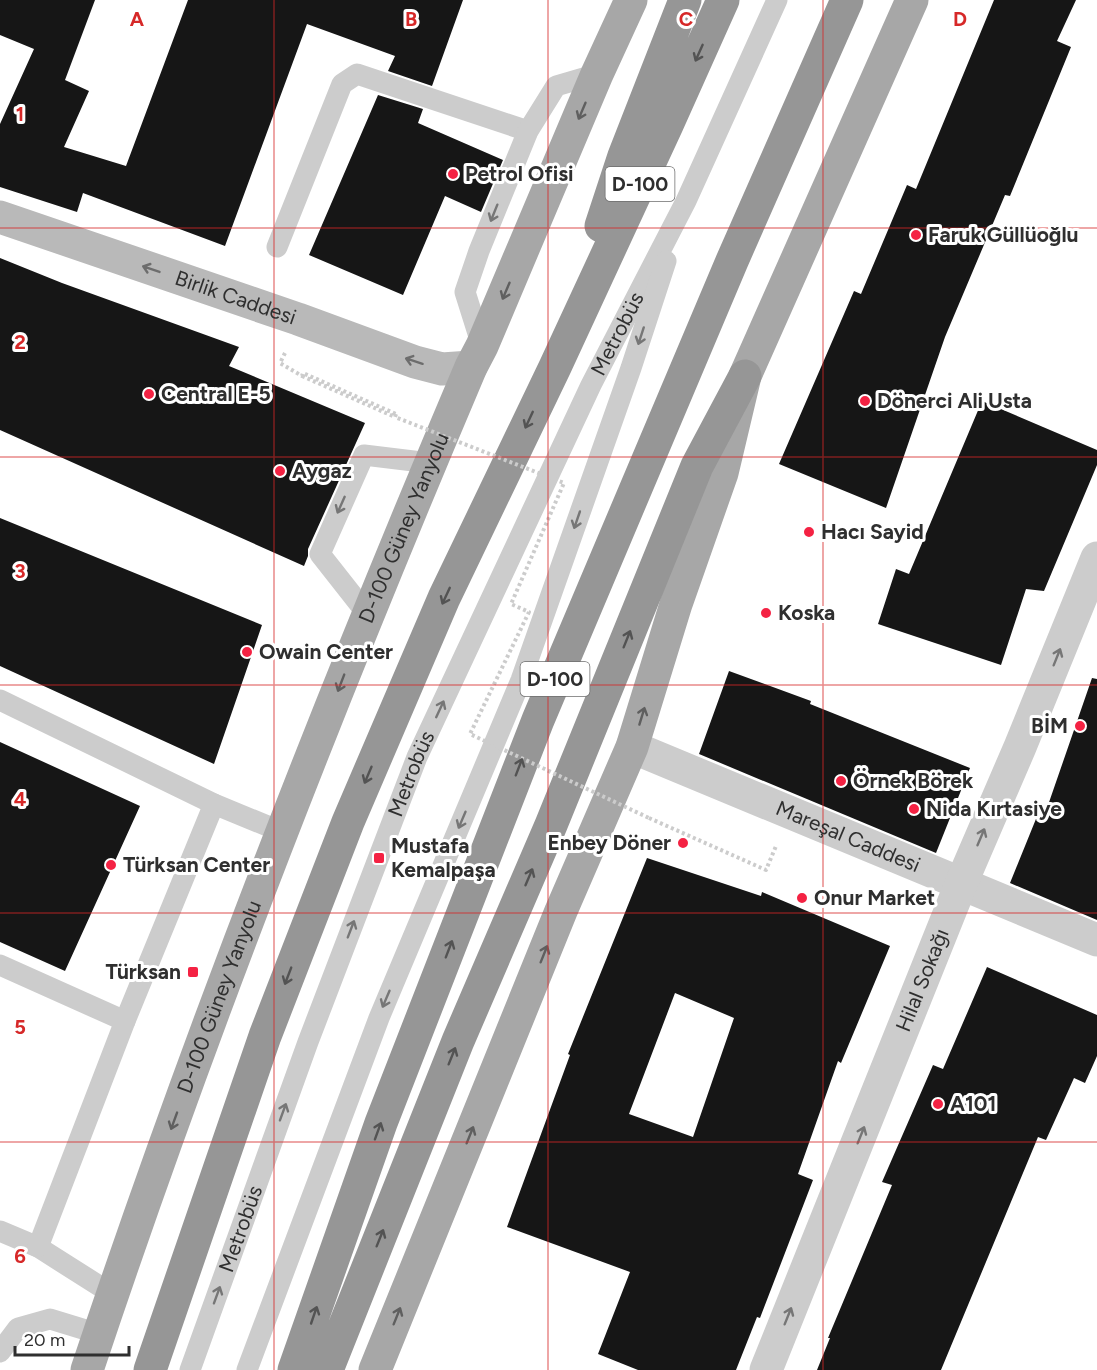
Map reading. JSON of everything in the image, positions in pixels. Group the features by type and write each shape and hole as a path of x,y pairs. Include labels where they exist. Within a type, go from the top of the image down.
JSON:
{"highway":[{"path":"555,367 624,156 685,0"},
{"name":"D-100","path":"150,1370 265,1036 348,822 444,598 555,367 723,0"},
{"name":"D-100","path":"294,1370 381,1124 538,720 732,261 847,0"},
{"path":"327,1370 458,1041 551,825 697,466 746,376"}],"main road":[{"name":"D-100 Güney Yanyolu","path":"87,1370 225,978 368,615 430,463 631,0"},
{"path":"375,1370 561,911 632,747 676,604 722,473 746,376 912,0"}],"street":[{"name":"Birlik Caddesi","path":"0,218 298,319 415,362 441,369 477,357"},
{"name":"Hilal Sokağı","path":"766,1370 961,884 1097,558"},
{"name":"Mareşal Caddesi","path":"632,747 1097,940"}],"lane":[{"name":"Metrobüs","path":"190,1370 304,1053 417,758 591,385 686,201 777,0"},
{"path":"277,247 342,84 357,74 528,131"},
{"path":"477,357 465,292 479,251 528,131 556,86 597,74"},
{"name":"Metrobüs","path":"247,1370 379,1018 521,680 631,368 686,201"},
{"path":"368,615 320,554 363,455 430,463"},
{"path":"0,700 214,804 282,832"},
{"path":"38,1247 125,1021 214,804"},
{"path":"0,965 125,1021"},
{"path":"0,1231 38,1247 112,1294"},
{"path":"0,1352 18,1328 50,1319 99,1334"}],"path":[{"path":"302,374 564,483 511,604 529,612 470,734 766,870"}],"building":[{"path":"0,0 95,0 65,80 89,91 64,147 126,166 188,0 463,0 432,86 388,71 395,56 307,24 225,246 83,193 77,212 0,187 0,124 34,49 0,35"},
{"path":"994,0 1076,0 1057,41 1071,47 1010,196 1005,195 945,337 886,508 779,464 854,291 861,294 907,185 916,189"},
{"path":"378,95 423,109 418,123 503,160 481,212 445,196 403,295 309,255"},
{"name":"Central E-5","path":"0,258 239,347 229,366 365,423 308,549 304,566 0,430"},
{"path":"982,401 1097,450 1097,465 1044,591 1026,589 1001,665 878,624 896,569 909,574"},
{"path":"0,518 262,625 214,764 0,666"},
{"path":"729,671 811,701 810,704 970,768 936,853 699,754"},
{"path":"1092,678 1097,679 1097,920 1010,883 1040,809 1046,811"},
{"path":"0,742 140,806 65,971 0,942"},
{"path":"647,858 761,896 762,892 890,946 841,1063 838,1061 798,1174 813,1180 760,1318 757,1317 736,1370 638,1370 598,1354 630,1272 507,1227 570,1055 568,1054","holes":["675,993 734,1018 693,1137 629,1114"]},
{"path":"987,967 1097,1015 1097,1056 1085,1083 1074,1078 1046,1140 1038,1137 941,1370 817,1370 830,1338 828,1338 892,1185 882,1182 933,1065 943,1069"}],"place":[{"name":"Petrol Ofisi","path":"453,174"},
{"name":"Faruk Güllüoğlu","path":"916,235"},
{"name":"Central E-5","path":"149,394"},
{"name":"Dönerci Ali Usta","path":"865,401"},
{"name":"Aygaz","path":"280,471"},
{"name":"Hacı Sayid","path":"809,532"},
{"name":"Koska","path":"766,613"},
{"name":"Owain Center","path":"247,652"},
{"name":"BİM","path":"1080,726"},
{"name":"Örnek Börek","path":"841,781"},
{"name":"Nida Kırtasiye","path":"914,809"},
{"name":"Enbey Döner","path":"683,843"},
{"name":"Mustafa Kemalpaşa","path":"379,858"},
{"name":"Türksan Center","path":"111,865"},
{"name":"Onur Market","path":"802,898"},
{"name":"Türksan","path":"193,972"},
{"name":"A101","path":"938,1104"}]}
